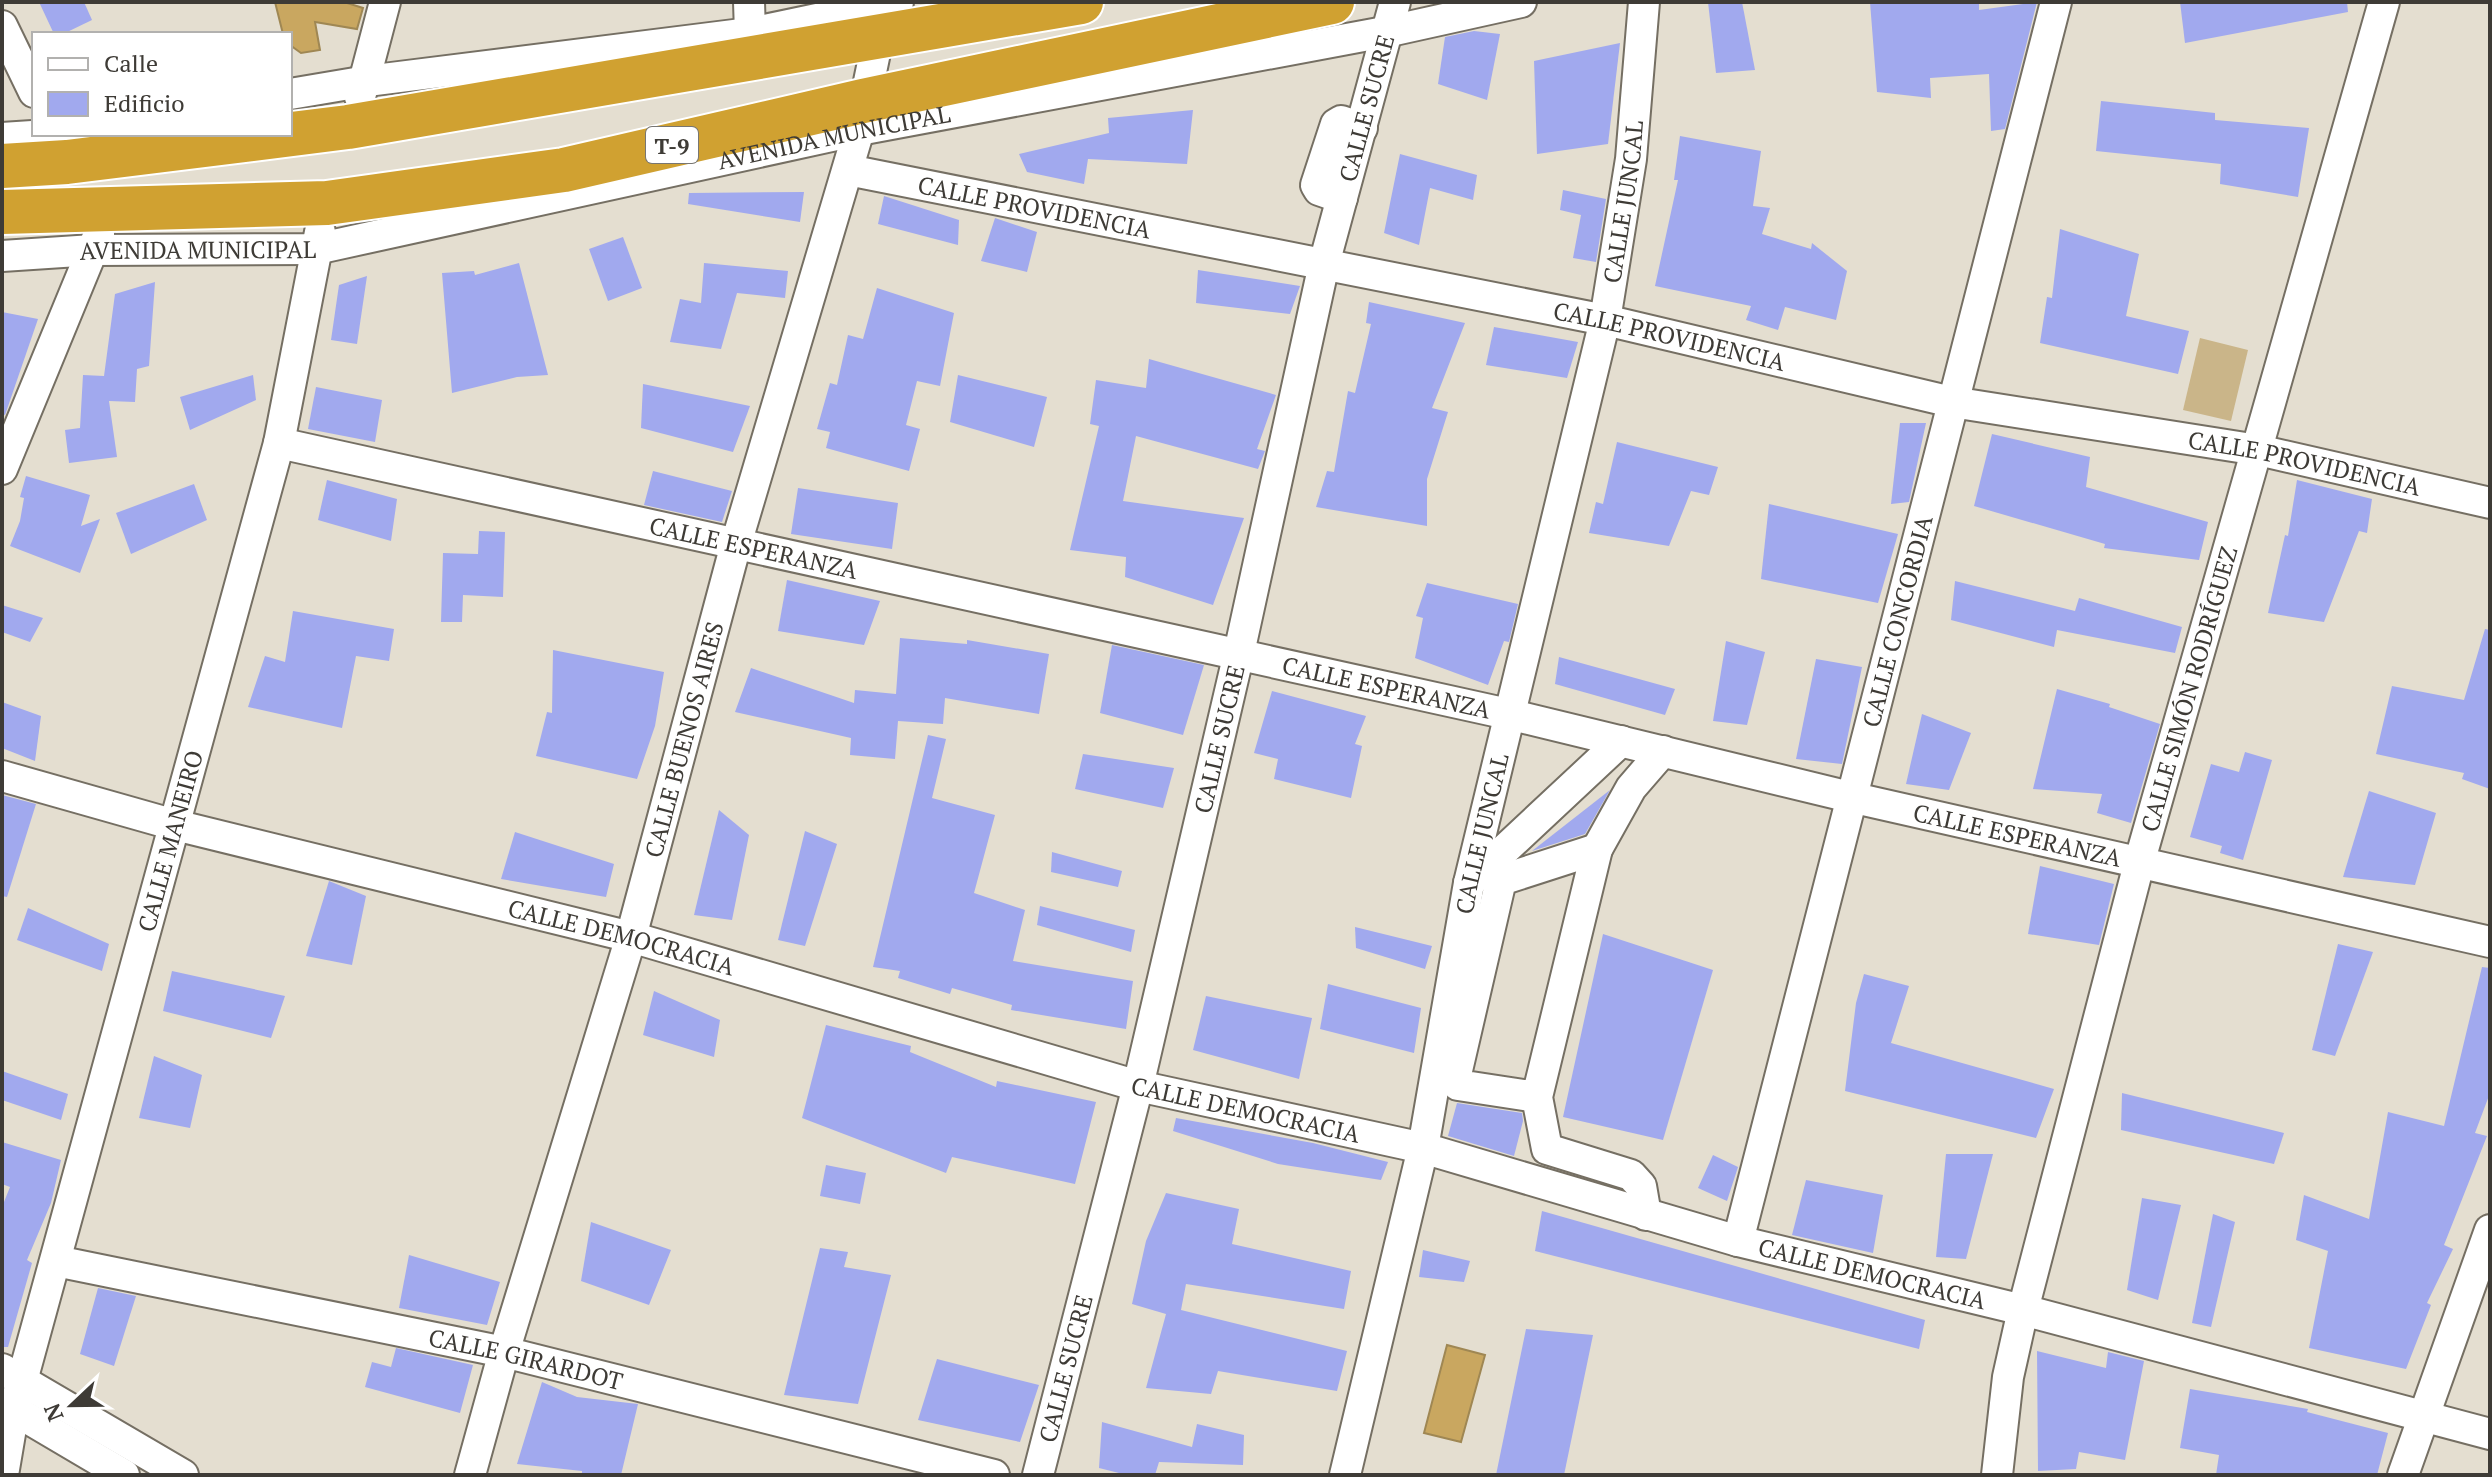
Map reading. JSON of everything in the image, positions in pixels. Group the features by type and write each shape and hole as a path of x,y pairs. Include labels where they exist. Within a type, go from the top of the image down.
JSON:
{"highway":[{"path":"292,130 348,127 888,12 1081,2"},
{"name":"AVENIDA MUNICIPAL","path":"2,212 327,203 564,170 861,116 1332,2"},
{"path":"2,166 60,141 163,136"}],"street":[{"path":"348,127 367,81 385,2"},
{"path":"749,2 750,33"},
{"name":"AVENIDA MUNICIPAL","path":"2,256 93,250 316,249 861,116 1392,17 1521,2"},
{"name":"CALLE JUNCAL","path":"1345,1475 1423,1148 1469,883 1605,320 1631,159 1644,2"},
{"name":"CALLE CONCORDIA","path":"1738,1241 2056,2"},
{"name":"CALLE SIMÓN RODRÍGUEZ","path":"1997,1475 2008,1377 2023,1310 2140,860 2384,2"},
{"path":"292,94 888,12"},
{"name":"CALLE BUENOS AIRES","path":"470,1475 504,1352 631,937 736,544 848,170 888,12"},
{"name":"CALLE SUCRE","path":"1038,1475 1138,1086 1239,653 1324,264 1392,17"},
{"path":"2,26 32,88"},
{"path":"2,138 60,141"},
{"name":"CALLE PROVIDENCIA","path":"848,170 1605,320 1952,402 2258,450 2490,503"},
{"name":"CALLE MANEIRO","path":"3,1475 13,1375 56,1261 279,443 327,203"},
{"path":"2,469 110,208"},
{"name":"CALLE ESPERANZA","path":"279,443 1239,653 1850,797 2140,860 2490,942"},
{"path":"1469,883 1621,741"},
{"path":"1646,1215 1641,1186 1631,1175 1547,1149 1537,1097 1597,849 1631,788 1663,751"},
{"name":"CALLE DEMOCRACIA","path":"2,776 175,825 631,937 1138,1086 1423,1148 1738,1241 2023,1310 2490,1434"},
{"path":"1537,1097 1458,1085 1455,1079 1501,880 1597,849"},
{"path":"2403,1475 2421,1416 2490,1230"},
{"name":"CALLE GIRARDOT","path":"56,1261 504,1352 994,1475"},
{"path":"13,1375 183,1475"},
{"path":"8,1407 124,1475"}],"shaded area":[{"path":"275,2 344,2 363,8 357,29 315,22 320,50 301,53 292,46 292,32 282,32"},
{"path":"2200,338 2248,350 2231,421 2183,410"},
{"path":"1447,1345 1485,1355 1461,1442 1424,1433"}],"building":[{"path":"39,2 84,2 92,20 67,32 53,32"},
{"path":"1708,2 1742,2 1755,70 1716,73"},
{"path":"1870,2 1979,2 1979,10 2037,2 2005,129 1991,131 1989,74 1930,78 1931,98 1877,92"},
{"path":"2180,2 2347,2 2348,12 2185,43"},
{"path":"1474,31 1500,34 1487,100 1438,84 1445,37"},
{"path":"1620,43 1608,144 1537,154 1534,61"},
{"path":"2101,101 2215,113 2215,120 2309,128 2298,197 2220,184 2221,164 2096,151"},
{"path":"1193,110 1187,164 1088,159 1084,184 1027,172 1019,154 1109,133 1108,118"},
{"path":"1680,136 1761,151 1753,206 1770,208 1762,234 1811,249 1812,243 1847,271 1836,320 1785,307 1778,330 1746,320 1751,306 1655,286 1678,180 1674,180"},
{"path":"1400,154 1477,175 1473,200 1430,188 1419,245 1384,233"},
{"path":"1563,190 1606,199 1596,262 1573,258 1581,215 1560,210"},
{"path":"804,192 800,222 688,204 689,193"},
{"path":"884,196 959,220 958,245 878,224"},
{"path":"995,218 1037,232 1027,272 981,261"},
{"path":"2060,229 2139,254 2126,316 2189,331 2178,374 2040,343 2047,297 2052,298"},
{"path":"623,237 642,288 608,301 589,249"},
{"path":"519,263 548,375 517,377 452,393 442,273 474,271 475,275"},
{"path":"704,263 788,271 785,298 737,293 721,349 670,342 680,299 701,303"},
{"path":"1198,270 1300,286 1290,314 1196,303"},
{"path":"367,276 357,344 331,340 339,285"},
{"path":"155,282 149,366 137,369 135,402 109,401 117,457 69,463 65,430 80,428 83,375 104,376 115,294"},
{"path":"877,288 954,313 940,386 917,381 906,425 920,429 909,471 826,448 830,432 817,429 830,383 837,385 848,335 863,339"},
{"path":"1369,302 1465,323 1432,408 1448,412 1427,479 1427,526 1316,507 1327,471 1334,472 1348,391 1355,393 1371,324 1366,323"},
{"path":"2,312 38,319 5,415 2,414"},
{"path":"1494,327 1578,342 1567,378 1486,365"},
{"path":"1149,359 1276,395 1257,449 1265,451 1258,469 1136,436 1123,501 1244,518 1213,605 1125,577 1126,557 1070,550 1099,426 1090,424 1096,380 1146,388"},
{"path":"253,375 256,400 190,430 180,397"},
{"path":"958,375 1047,397 1034,447 950,422"},
{"path":"643,384 750,406 733,452 641,428"},
{"path":"316,387 382,400 375,442 308,429"},
{"path":"1900,423 1926,423 1909,502 1891,504"},
{"path":"1992,434 2090,457 2086,487 2208,522 2199,560 2104,548 2105,544 1974,506"},
{"path":"1617,442 1718,467 1709,495 1691,491 1669,546 1589,533 1596,502 1603,504"},
{"path":"653,471 732,491 722,522 644,505"},
{"path":"26,476 90,495 81,526 100,519 80,573 10,546 20,521 24,498 20,497"},
{"path":"327,480 397,499 391,541 318,520"},
{"path":"2297,480 2372,499 2367,533 2359,531 2324,622 2268,613 2285,535 2288,536"},
{"path":"194,484 207,520 131,554 116,513"},
{"path":"798,488 898,503 892,549 791,534"},
{"path":"1769,504 1898,534 1878,603 1761,579"},
{"path":"479,531 505,532 503,597 463,595 462,622 441,622 443,553 478,554"},
{"path":"787,580 880,601 864,645 778,631"},
{"path":"1955,581 2075,611 2079,598 2182,627 2175,653 2057,630 2054,647 1951,620"},
{"path":"1427,583 1518,604 1509,642 1504,641 1488,685 1415,658 1423,618 1416,616"},
{"path":"2,605 43,618 30,642 2,632"},
{"path":"293,611 394,629 389,661 356,656 342,728 248,707 265,656 285,662"},
{"path":"2485,629 2490,630 2490,789 2462,779 2464,773 2376,754 2392,686 2464,700"},
{"path":"900,638 967,644 967,640 1049,654 1039,714 945,698 943,724 898,721 895,759 850,755 851,738 735,712 751,668 854,703 855,690 896,694"},
{"path":"1726,641 1765,652 1747,725 1713,721"},
{"path":"1112,645 1204,665 1183,735 1100,713"},
{"path":"553,650 664,672 655,726 637,779 536,756 547,712 552,713"},
{"path":"1559,657 1675,689 1665,715 1555,684"},
{"path":"1816,659 1862,667 1842,764 1796,759"},
{"path":"2057,689 2110,704 2109,707 2160,724 2131,823 2097,813 2102,794 2033,789"},
{"path":"1272,691 1366,716 1355,744 1362,746 1351,798 1274,779 1278,759 1254,753"},
{"path":"2,702 41,716 35,761 2,748"},
{"path":"1922,714 1971,733 1949,790 1906,784"},
{"path":"928,735 946,739 932,798 995,815 974,893 1025,910 1013,961 1133,981 1126,1029 1011,1010 1012,1005 952,988 950,994 898,978 900,971 873,967"},
{"path":"2245,752 2272,760 2243,860 2220,853 2222,846 2190,837 2211,764 2239,772"},
{"path":"1083,754 1174,768 1163,808 1075,789"},
{"path":"1610,790 1585,834 1532,851"},
{"path":"2369,791 2436,813 2415,885 2343,877"},
{"path":"2,795 36,804 7,897 2,896"},
{"path":"719,810 749,835 732,920 694,915"},
{"path":"805,831 837,844 805,946 778,940"},
{"path":"515,832 614,864 606,897 501,879"},
{"path":"1052,852 1122,871 1118,887 1051,872"},
{"path":"2040,866 2114,884 2099,945 2028,934"},
{"path":"329,881 366,896 352,965 306,956"},
{"path":"1040,906 1135,930 1131,952 1037,925"},
{"path":"28,908 109,944 102,971 17,940"},
{"path":"1355,927 1432,946 1425,969 1356,948"},
{"path":"1603,934 1713,970 1663,1140 1563,1117"},
{"path":"2338,944 2373,952 2335,1056 2312,1050"},
{"path":"2482,967 2490,968 2490,1093 2475,1133 2487,1136 2444,1245 2453,1249 2427,1303 2431,1305 2406,1369 2309,1348 2328,1251 2296,1240 2304,1195 2369,1219 2388,1112 2444,1126"},
{"path":"172,971 285,996 271,1038 163,1011"},
{"path":"1864,974 1909,986 1891,1043 2054,1089 2036,1138 1845,1091 1856,1003"},
{"path":"1328,984 1421,1008 1414,1053 1320,1029"},
{"path":"654,991 720,1020 714,1057 643,1035"},
{"path":"1206,996 1312,1018 1299,1079 1193,1050"},
{"path":"826,1025 911,1046 910,1052 996,1087 997,1081 1096,1102 1075,1184 952,1157 946,1173 802,1118"},
{"path":"154,1056 202,1075 190,1128 139,1118"},
{"path":"2,1071 68,1094 61,1120 2,1100"},
{"path":"2122,1093 2284,1133 2274,1164 2121,1130"},
{"path":"1457,1103 1522,1113 1523,1121 1514,1156 1448,1136"},
{"path":"1176,1118 1313,1143 1388,1162 1381,1180 1278,1164 1173,1131"},
{"path":"2,1142 61,1160 51,1203 27,1260 32,1263 8,1347 2,1347 2,1207 10,1187 2,1184"},
{"path":"1946,1154 1993,1154 1966,1259 1936,1257"},
{"path":"1713,1155 1738,1167 1727,1201 1698,1188"},
{"path":"826,1165 866,1173 860,1204 820,1196"},
{"path":"1806,1180 1883,1195 1873,1253 1792,1235"},
{"path":"1166,1193 1239,1209 1232,1244 1351,1271 1344,1309 1186,1284 1181,1310 1347,1351 1337,1391 1218,1371 1211,1394 1146,1388 1166,1314 1132,1304 1146,1241"},
{"path":"2142,1198 2181,1205 2158,1300 2127,1290"},
{"path":"1542,1211 1925,1320 1919,1349 1535,1251"},
{"path":"2213,1214 2235,1222 2211,1327 2192,1323"},
{"path":"591,1222 671,1250 649,1305 581,1281"},
{"path":"820,1248 848,1252 844,1267 891,1275 858,1404 784,1395"},
{"path":"1423,1250 1470,1261 1464,1282 1419,1277"},
{"path":"409,1255 500,1282 487,1325 399,1308"},
{"path":"98,1288 136,1296 114,1366 80,1354"},
{"path":"1526,1329 1593,1335 1564,1475 1496,1475"},
{"path":"396,1348 473,1365 460,1413 365,1387 372,1362 391,1367"},
{"path":"2037,1351 2106,1368 2108,1352 2144,1361 2125,1460 2079,1452 2076,1469 2038,1471"},
{"path":"937,1359 1039,1385 1020,1442 918,1420"},
{"path":"542,1382 577,1397 638,1404 621,1475 582,1475 582,1471 517,1464"},
{"path":"2190,1389 2308,1409 2307,1412 2388,1433 2377,1475 2216,1475 2219,1455 2180,1448"},
{"path":"1102,1422 1192,1447 1197,1424 1244,1435 1243,1465 1159,1462 1155,1475 1127,1475 1099,1468"}]}
